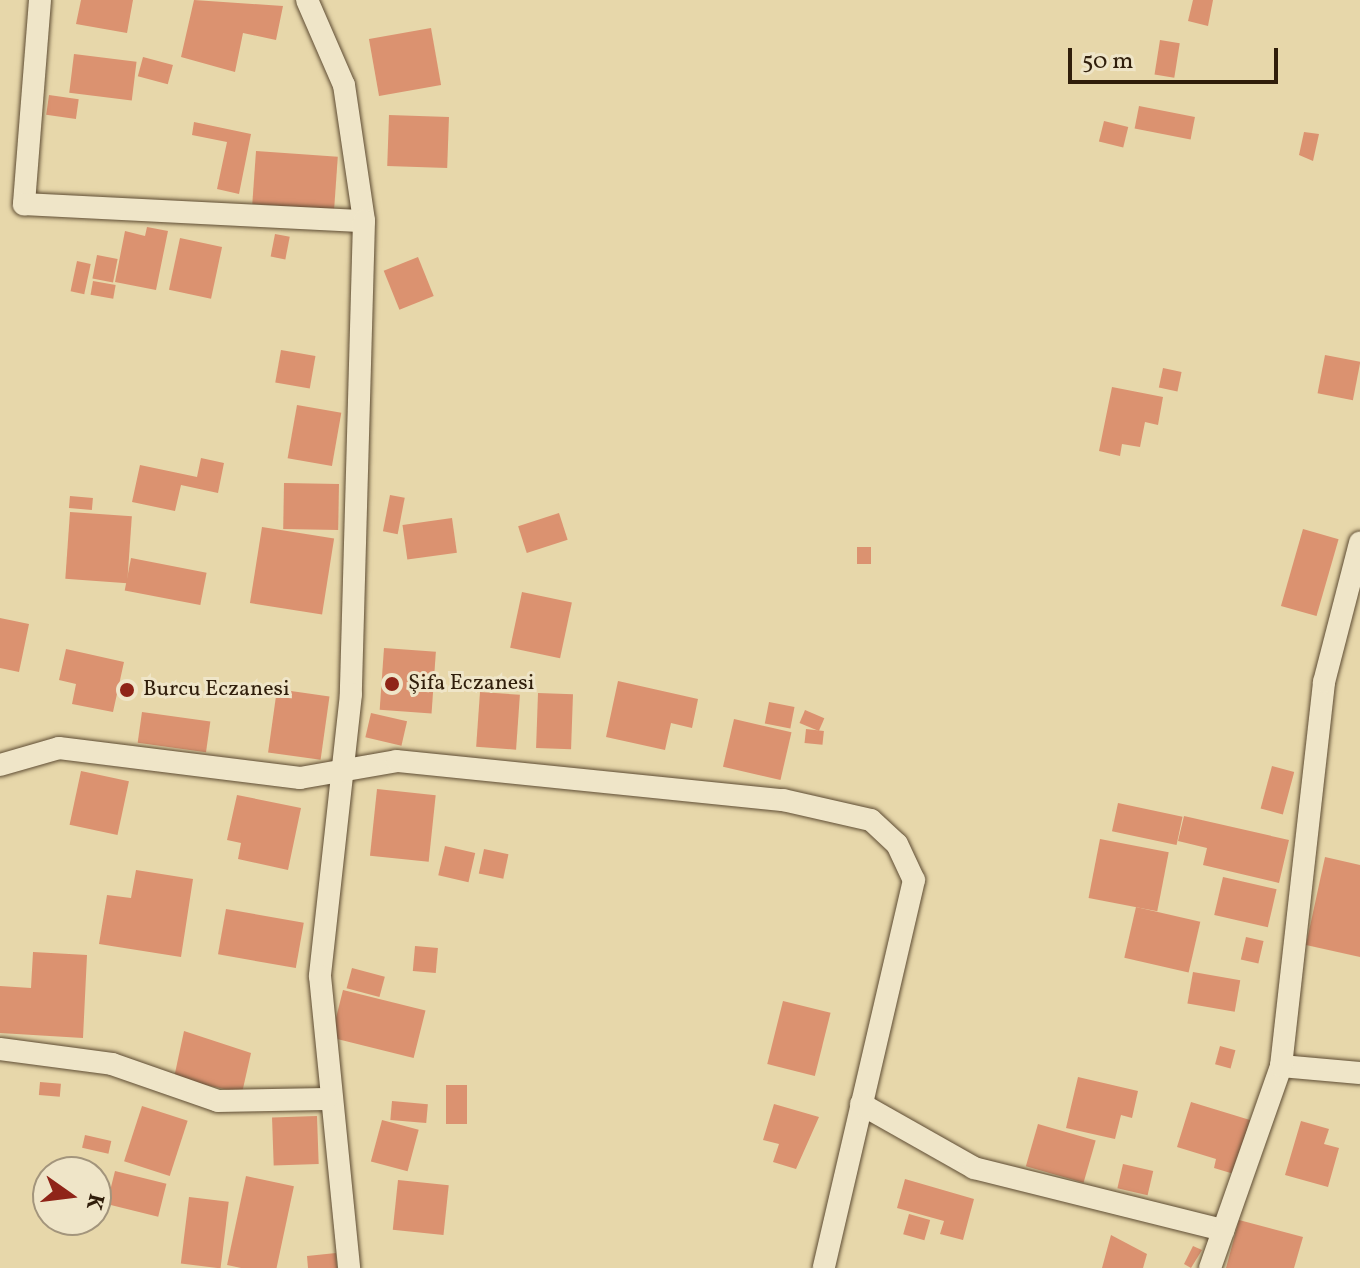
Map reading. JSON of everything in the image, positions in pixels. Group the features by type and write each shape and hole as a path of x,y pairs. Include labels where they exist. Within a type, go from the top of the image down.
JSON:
{"street":[{"path":"40,0 24,204 364,221"},
{"path":"307,0 344,85 364,221 343,765 320,976 326,1099 349,1268"},
{"path":"1210,1268 1281,1066 1324,682 1360,543"},
{"path":"0,765 59,748 300,778 343,765 397,761 783,800 871,820 897,844 914,880 824,1268"},
{"path":"0,1049 112,1064 218,1101 326,1099"},
{"path":"1281,1066 1360,1073"},
{"path":"861,1104 974,1168 1223,1230"}],"building":[{"path":"81,0 133,0 127,33 76,24"},
{"path":"194,0 283,6 276,40 243,33 235,72 181,57"},
{"path":"1193,0 1213,0 1208,26 1188,21"},
{"path":"431,28 441,85 379,96 369,39"},
{"path":"1160,40 1180,43 1174,78 1155,75"},
{"path":"74,54 137,62 132,100 69,93"},
{"path":"143,57 173,65 168,84 138,76"},
{"path":"49,95 79,99 76,119 46,115"},
{"path":"1139,106 1195,117 1191,139 1135,129"},
{"path":"389,115 449,117 447,168 387,166"},
{"path":"1104,121 1128,127 1123,147 1099,141"},
{"path":"194,122 251,134 239,194 217,189 227,142 192,135"},
{"path":"1304,132 1319,134 1313,161 1299,155"},
{"path":"256,151 338,157 334,210 252,204"},
{"path":"147,227 168,231 156,290 115,282 125,231 145,236"},
{"path":"275,234 290,237 285,259 271,257"},
{"path":"180,238 222,247 211,299 169,290"},
{"path":"97,255 118,259 113,283 92,279"},
{"path":"418,257 434,296 399,310 384,271"},
{"path":"77,261 91,264 84,294 71,291"},
{"path":"93,281 116,285 113,299 91,295"},
{"path":"281,350 315,356 310,389 275,382"},
{"path":"1325,355 1360,362 1353,400 1318,393"},
{"path":"1163,368 1182,372 1177,392 1159,388"},
{"path":"1112,387 1163,397 1158,425 1145,422 1140,447 1122,444 1120,456 1099,451"},
{"path":"297,405 341,413 332,466 288,458"},
{"path":"201,458 224,463 218,493 181,485 175,511 132,502 140,465 197,477"},
{"path":"284,483 339,484 338,530 283,529"},
{"path":"390,495 405,498 398,534 383,531"},
{"path":"70,496 93,498 92,510 69,508"},
{"path":"70,512 132,516 127,583 65,579"},
{"path":"559,513 568,540 527,553 518,526"},
{"path":"452,518 457,553 407,560 402,525"},
{"path":"262,527 334,538 322,614 250,603"},
{"path":"1303,529 1339,539 1317,616 1281,606"},
{"path":"857,547 871,547 871,564 857,564"},
{"path":"131,558 207,573 200,605 125,590"},
{"path":"522,592 572,603 560,658 510,648"},
{"path":"0,618 29,624 19,672 0,668"},
{"path":"384,648 436,652 432,713 380,710"},
{"path":"66,649 124,662 113,712 72,704 76,684 59,680"},
{"path":"618,681 698,699 692,728 671,723 665,750 606,737"},
{"path":"277,689 329,696 321,760 268,752"},
{"path":"480,692 520,695 516,750 476,747"},
{"path":"538,693 573,694 571,749 536,748"},
{"path":"769,702 795,707 790,729 765,724"},
{"path":"805,710 824,718 819,731 800,723"},
{"path":"142,712 210,722 206,752 138,743"},
{"path":"371,713 407,721 401,746 365,737"},
{"path":"734,719 791,732 780,780 723,767"},
{"path":"806,729 824,731 822,745 805,743"},
{"path":"1272,766 1294,772 1283,814 1261,809"},
{"path":"81,771 129,781 117,835 70,825"},
{"path":"377,789 436,795 429,862 370,856"},
{"path":"237,795 301,808 288,870 238,859 241,843 227,840"},
{"path":"1118,803 1183,817 1177,845 1112,831"},
{"path":"1184,816 1289,840 1279,883 1203,865 1207,848 1178,841"},
{"path":"1100,839 1169,852 1157,911 1089,898"},
{"path":"445,846 475,853 468,882 438,875"},
{"path":"484,849 508,854 503,879 479,873"},
{"path":"1325,857 1360,865 1360,957 1306,945"},
{"path":"136,870 193,879 181,957 99,944 107,895 131,898"},
{"path":"1223,877 1277,889 1268,927 1214,915"},
{"path":"1136,907 1200,922 1189,973 1124,958"},
{"path":"226,909 304,923 296,968 218,954"},
{"path":"1246,937 1264,941 1258,963 1241,959"},
{"path":"415,946 438,948 436,973 413,971"},
{"path":"33,952 87,955 83,1038 0,1033 0,986 31,988"},
{"path":"352,968 385,977 379,997 347,988"},
{"path":"1193,972 1240,980 1235,1012 1187,1004"},
{"path":"343,990 425,1011 414,1058 331,1038"},
{"path":"783,1001 831,1013 815,1076 767,1064"},
{"path":"184,1031 251,1053 242,1093 174,1078"},
{"path":"1220,1046 1235,1050 1231,1068 1215,1064"},
{"path":"1078,1077 1138,1091 1132,1118 1121,1115 1115,1139 1066,1128"},
{"path":"40,1082 61,1084 60,1097 39,1095"},
{"path":"446,1085 467,1085 467,1124 446,1124"},
{"path":"392,1101 428,1104 426,1123 390,1120"},
{"path":"1191,1102 1250,1120 1234,1174 1214,1168 1216,1159 1177,1147"},
{"path":"774,1104 819,1117 796,1169 773,1162 779,1144 763,1140"},
{"path":"142,1106 188,1121 170,1176 124,1161"},
{"path":"317,1116 319,1164 274,1166 272,1118"},
{"path":"382,1120 419,1130 408,1171 371,1162"},
{"path":"1301,1121 1329,1129 1324,1144 1339,1148 1328,1187 1285,1175"},
{"path":"1038,1124 1096,1141 1084,1183 1026,1166"},
{"path":"85,1135 111,1141 108,1154 82,1148"},
{"path":"1123,1164 1153,1171 1148,1195 1117,1188"},
{"path":"115,1171 166,1184 158,1217 112,1205"},
{"path":"246,1176 294,1186 277,1268 227,1265"},
{"path":"905,1179 974,1199 963,1240 940,1234 944,1221 897,1208"},
{"path":"398,1180 449,1185 443,1235 393,1230"},
{"path":"189,1197 229,1202 221,1268 181,1264"},
{"path":"909,1214 930,1220 924,1240 903,1234"},
{"path":"1239,1220 1303,1237 1294,1268 1226,1268"},
{"path":"1111,1235 1147,1254 1143,1268 1102,1268"},
{"path":"1193,1246 1202,1250 1191,1268 1184,1264"},
{"path":"336,1253 337,1268 308,1268 307,1256"}],"place":[{"name":"Şifa Eczanesi","path":"392,684"},
{"name":"Burcu Eczanesi","path":"127,690"}]}
